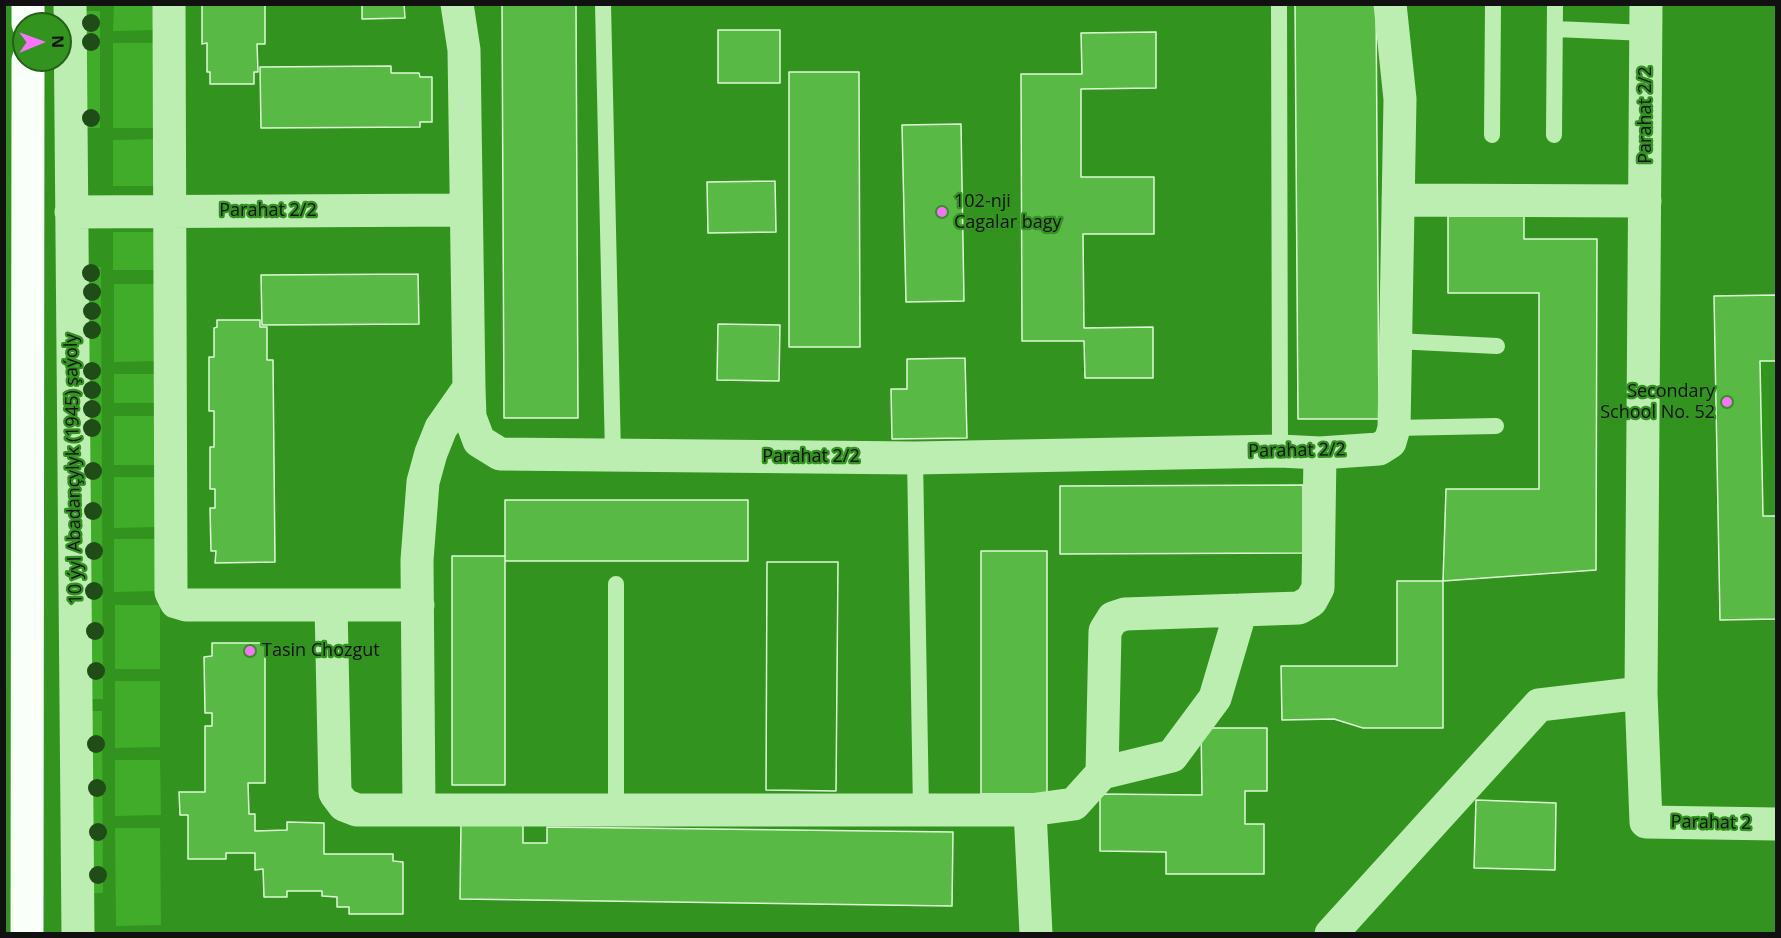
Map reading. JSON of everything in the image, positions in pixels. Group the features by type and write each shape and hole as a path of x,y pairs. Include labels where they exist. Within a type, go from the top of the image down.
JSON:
{"main road":[{"path":"27,933 28,72"}],"street":[{"name":"10 ýyl Abadançylyk (1945) şaýoly","path":"70,4 78,933"},
{"path":"169,4 171,592 176,602 186,605 418,605"},
{"name":"Parahat 2/2","path":"457,4 464,50 470,417 479,441 501,454 915,458 1280,451 1320,453 1387,438"},
{"path":"1387,438 1396,341 1400,99 1390,4"},
{"name":"Parahat 2/2","path":"1646,19 1641,693 1646,822"},
{"path":"1398,200 1645,201"},
{"name":"Parahat 2/2","path":"71,212 465,210"},
{"path":"419,810 417,560 423,482 441,428 469,388"},
{"path":"1102,773 1106,631 1113,618 1125,614 1299,608 1311,601 1318,588 1320,453"},
{"path":"331,605 335,793 344,805 357,810 921,811 1030,810 1074,804 1102,773 1172,756 1215,698 1241,610"},
{"path":"1331,933 1539,705 1641,693"},
{"path":"1030,810 1035,933"},
{"name":"Parahat 2","path":"1646,822 1776,824"}],"lane":[{"path":"603,4 614,455"},
{"path":"1279,4 1280,451"},
{"path":"1492,135 1493,4"},
{"path":"1554,135 1556,4"},
{"path":"1556,29 1646,19"},
{"path":"1396,341 1497,346"},
{"path":"1387,438 1496,426"},
{"path":"915,458 921,811"},
{"path":"616,584 616,811"}],"green space":[{"path":"114,5 158,5 158,30 113,31"},
{"path":"84,11 100,11 100,128 84,128"},
{"path":"113,43 158,43 158,128 113,128"},
{"path":"158,139 158,186 113,186 113,140"},
{"path":"113,232 159,232 158,270 113,270"},
{"path":"85,267 101,267 103,699 87,699"},
{"path":"114,284 159,284 159,361 114,362"},
{"path":"114,374 159,374 159,403 114,403"},
{"path":"114,416 159,416 159,465 114,465"},
{"path":"114,477 159,477 160,527 114,528"},
{"path":"114,539 159,539 160,591 114,592"},
{"path":"115,605 160,605 160,669 115,669"},
{"path":"115,681 160,681 160,747 115,748"},
{"path":"87,711 102,711 103,893 88,893"},
{"path":"115,760 160,760 161,815 115,816"},
{"path":"115,828 160,828 161,925 116,926"}],"building":[{"path":"202,4 265,4 265,44 257,44 258,72 254,72 254,84 210,84 210,72 207,72 207,43 202,44"},
{"path":"362,4 404,4 405,18 362,19"},
{"path":"502,4 576,4 578,418 504,418"},
{"path":"1295,4 1376,4 1379,419 1298,419"},
{"path":"718,30 780,30 780,83 718,83"},
{"path":"1156,32 1156,88 1081,89 1081,177 1154,177 1154,234 1083,234 1084,328 1153,327 1153,378 1085,378 1084,341 1022,341 1021,74 1082,74 1081,33"},
{"path":"391,66 391,73 419,73 420,77 432,77 432,122 420,122 420,127 261,128 260,67"},
{"path":"789,72 859,72 860,347 789,347"},
{"path":"961,124 964,301 906,302 902,125"},
{"path":"775,181 776,232 708,233 707,182"},
{"path":"1448,216 1524,216 1524,239 1597,239 1596,570 1443,581 1446,489 1539,489 1539,293 1448,293"},
{"path":"418,274 419,324 262,325 261,275"},
{"path":"1776,295 1776,361 1760,361 1763,516 1776,516 1776,619 1720,620 1714,296"},
{"path":"217,320 260,320 260,327 267,327 267,360 273,360 275,562 215,563 216,551 211,551 210,508 215,508 215,489 210,489 210,447 214,447 214,411 209,411 209,357 214,357 214,328 217,327"},
{"path":"718,324 780,325 779,381 717,380"},
{"path":"965,358 967,438 892,439 891,389 907,389 907,359"},
{"path":"1303,485 1303,553 1060,554 1060,486"},
{"path":"505,500 748,500 748,561 505,561"},
{"path":"981,551 1047,551 1047,794 981,794"},
{"path":"452,556 505,556 505,785 452,785"},
{"path":"767,562 838,562 836,791 766,790"},
{"path":"767,562 838,562 836,791 766,790"},
{"path":"1397,581 1443,581 1443,728 1363,728 1334,719 1282,720 1281,666 1397,666"},
{"path":"212,643 265,643 265,783 248,783 249,814 255,814 255,831 287,830 287,822 324,823 324,854 393,854 393,861 403,862 403,914 349,914 349,907 337,907 337,897 322,896 322,891 287,891 287,897 264,897 263,869 255,870 255,853 226,853 226,859 188,859 188,815 180,815 179,792 205,792 205,726 212,726 212,713 205,713 204,657 212,656"},
{"path":"1201,728 1267,728 1267,791 1245,791 1245,824 1264,824 1264,874 1166,874 1166,852 1100,851 1100,794 1202,795"},
{"path":"1476,800 1556,803 1555,870 1474,868"},
{"path":"461,823 523,824 523,843 547,843 547,827 953,832 952,906 460,899"}],"place":[{"name":"102-nji Cagalar bagy","path":"942,212"},
{"name":"Secondary School No. 52","path":"1727,402"},
{"name":"Tasin Chozgut","path":"250,651"}]}
